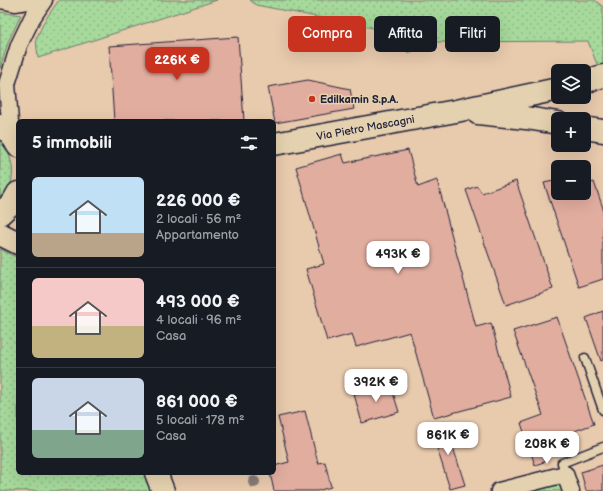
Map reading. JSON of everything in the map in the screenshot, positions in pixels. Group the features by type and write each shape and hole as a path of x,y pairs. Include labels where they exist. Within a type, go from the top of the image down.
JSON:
{"main road":[{"path":"591,80 603,76"},
{"name":"Via Pietro Mascagni","path":"276,144 456,111 551,90"},
{"name":"Via Pietro Mascagni","path":"456,111 551,122"},
{"path":"591,129 603,131"},
{"path":"0,214 13,202 16,197"},
{"path":"0,234 16,242"},
{"path":"157,475 163,491"}],"street":[{"path":"0,0 15,3 34,0"},
{"path":"10,135 7,84 18,45 32,18 44,0"},
{"path":"498,491 565,474 571,491"}],"lane":[{"path":"528,86 551,88"},
{"path":"585,358 603,410"},
{"path":"565,474 562,463 603,447"}],"green space":[{"path":"59,0 217,0 38,58 36,39 45,20"},
{"path":"250,0 595,0 603,7 603,65 598,67 588,41 500,42 500,16 445,16 445,42 437,42 437,16 374,16 374,28 366,27 366,16 312,16 256,5"},
{"path":"0,12 21,15 9,40 0,68"},
{"path":"0,139 9,154 12,178 10,186 0,200"},
{"path":"0,249 16,257 16,475 147,475 153,491 0,491"},
{"path":"557,482 563,491 516,491"}],"building":[{"path":"238,37 244,119 114,119 109,46"},
{"name":"Edilkamin S.p.A.","path":"308,80 350,89 354,109 276,123 268,87"},
{"path":"408,150 418,187 437,180 476,327 491,323 511,397 434,418 410,332 356,347 352,334 327,341 306,269 324,264 296,167 342,154 345,163"},
{"path":"516,181 553,289 506,305 466,190 477,186 482,193"},
{"path":"551,182 551,200 591,200 591,183 594,182 603,208 603,279 579,287 544,183"},
{"path":"603,311 603,360 601,361 586,318"},
{"path":"557,317 594,424 541,443 547,461 535,465 521,423 543,415 513,331"},
{"path":"390,383 399,412 362,423 354,394"},
{"path":"305,411 318,463 325,462 331,487 317,491 274,491 270,475 276,475 276,465 289,462 278,417"},
{"path":"445,422 465,485 450,489 430,426"},
{"path":"603,465 603,491 586,491 581,472"}],"place":[{"name":"Edilkamin S.p.A.","path":"312,99"}]}
